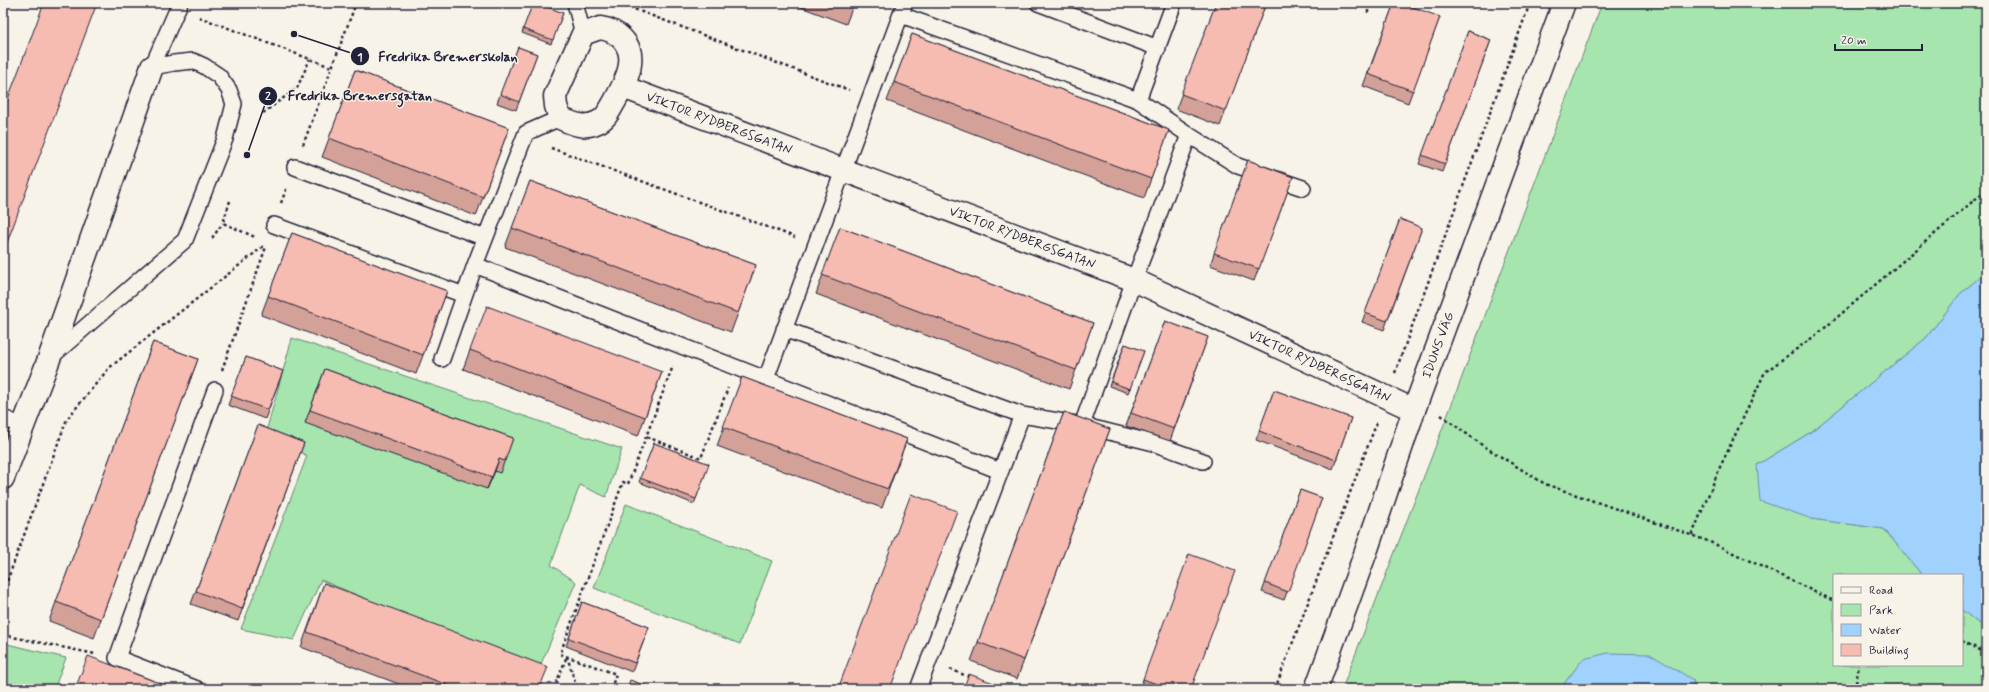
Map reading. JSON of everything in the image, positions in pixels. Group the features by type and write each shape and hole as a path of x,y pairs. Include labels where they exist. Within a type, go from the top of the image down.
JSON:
{"street":[{"name":"IDUNS VÄG","path":"1316,689 1368,546 1414,410 1564,3"},
{"path":"600,28 609,29 620,35 626,45 630,63 623,87 606,117 598,122 587,126 577,126 560,118 556,106 555,96 583,34 600,28"},
{"path":"3,478 48,358 152,67"},
{"name":"VIKTOR RYDBERGSGATAN","path":"623,87 1134,280 1414,410"}],"lane":[{"path":"575,3 583,34"},
{"path":"1038,3 1158,48"},
{"path":"1138,100 1174,3"},
{"path":"152,67 179,6"},
{"path":"766,379 903,9 1138,100 1238,166 1303,188"},
{"path":"48,358 185,240 226,139 234,104 229,90 219,76 204,66 193,62 174,63 152,67"},
{"path":"442,358 485,238 526,133 560,118"},
{"path":"1082,425 1134,280 1189,135"},
{"path":"295,167 485,238"},
{"path":"274,225 464,295"},
{"path":"475,265 1000,470"},
{"path":"784,329 1022,415 1082,425 1150,442 1203,462"},
{"path":"197,689 117,658 215,390"},
{"path":"918,689 1022,415"},
{"path":"3,418 23,426"}],"path":[{"path":"274,225 331,67 356,3"},
{"path":"618,3 870,98"},
{"path":"1368,3 1368,13"},
{"path":"1275,689 1386,397 1530,3"},
{"path":"179,6 331,67"},
{"path":"263,114 297,88 310,59"},
{"path":"525,138 816,245"},
{"path":"1692,535 1720,467 1765,372 1820,332 1986,190"},
{"path":"230,201 223,223 267,243"},
{"path":"215,390 267,243"},
{"path":"3,592 67,419 109,368 267,243"},
{"path":"611,689 616,674 560,654 622,482 628,484 681,346"},
{"path":"647,437 701,458 736,367"},
{"path":"1414,410 1433,409 1482,445 1545,484 1708,541 1833,601"},
{"path":"3,635 117,658"},
{"path":"1963,642 1986,654"},
{"path":"554,689 567,656"},
{"path":"567,656 577,689"},
{"path":"929,662 972,678"},
{"path":"1855,689 1859,666"}],"green space":[{"path":"1602,3 1986,3 1986,272 1960,294 1926,338 1811,432 1757,465 1812,519 1884,529 1921,574 1833,574 1833,666 1963,666 1963,611 1986,627 1986,689 1695,689 1693,680 1583,659 1560,689 1342,689 1453,401"},
{"path":"292,338 622,449 606,497 580,485 551,565 576,582 538,671 321,580 294,640 241,629 307,456 266,432"},
{"path":"626,504 772,561 740,644 594,588"},
{"path":"3,643 66,658 54,689 3,689"}],"water":[{"path":"1986,272 1986,627 1963,611 1963,574 1921,574 1884,529 1812,519 1760,501 1757,465 1811,432 1926,338 1960,294"},
{"path":"1608,653 1650,654 1693,680 1695,689 1560,689 1583,659"}],"building":[{"path":"44,3 97,3 3,253 3,112"},
{"path":"533,3 537,3 563,13 553,40 523,29"},
{"path":"1216,3 1266,3 1226,111 1181,94"},
{"path":"1394,3 1402,3 1440,17 1413,91 1368,74"},
{"path":"1468,31 1491,40 1445,164 1422,155"},
{"path":"912,34 1169,130 1151,179 894,82"},
{"path":"518,47 537,54 519,102 500,94"},
{"path":"355,70 509,128 483,197 329,138"},
{"path":"1248,160 1293,177 1259,269 1214,253"},
{"path":"530,181 756,265 738,313 512,228"},
{"path":"1400,219 1422,228 1387,321 1365,313"},
{"path":"840,227 1093,323 1076,370 822,275"},
{"path":"292,233 447,291 423,355 268,296"},
{"path":"487,306 662,372 645,417 470,350"},
{"path":"1165,321 1208,337 1174,429 1131,413"},
{"path":"153,342 198,359 101,619 56,602"},
{"path":"1125,344 1144,351 1130,389 1111,382"},
{"path":"246,357 283,371 268,410 231,396"},
{"path":"325,369 513,438 505,461 499,459 492,477 310,410"},
{"path":"742,377 907,439 888,489 723,427"},
{"path":"1274,390 1351,418 1336,460 1259,431"},
{"path":"1064,412 1110,429 1024,660 978,642"},
{"path":"258,425 304,443 242,609 196,591"},
{"path":"654,443 709,464 696,499 640,478"},
{"path":"1300,490 1322,498 1288,592 1265,583"},
{"path":"911,494 957,511 890,689 838,689"},
{"path":"1189,554 1235,571 1191,689 1170,689 1143,679"},
{"path":"324,583 548,667 539,689 458,689 307,632"},
{"path":"582,602 649,627 635,663 569,638"},
{"path":"88,656 175,689 75,689"},
{"path":"969,674 1010,689 963,689"},
{"path":"630,680 655,689 627,689"}],"place":[{"name":"Fredrika Bremerskolan","path":"294,34"},
{"name":"Fredrika Bremersgatan","path":"247,155"}]}
